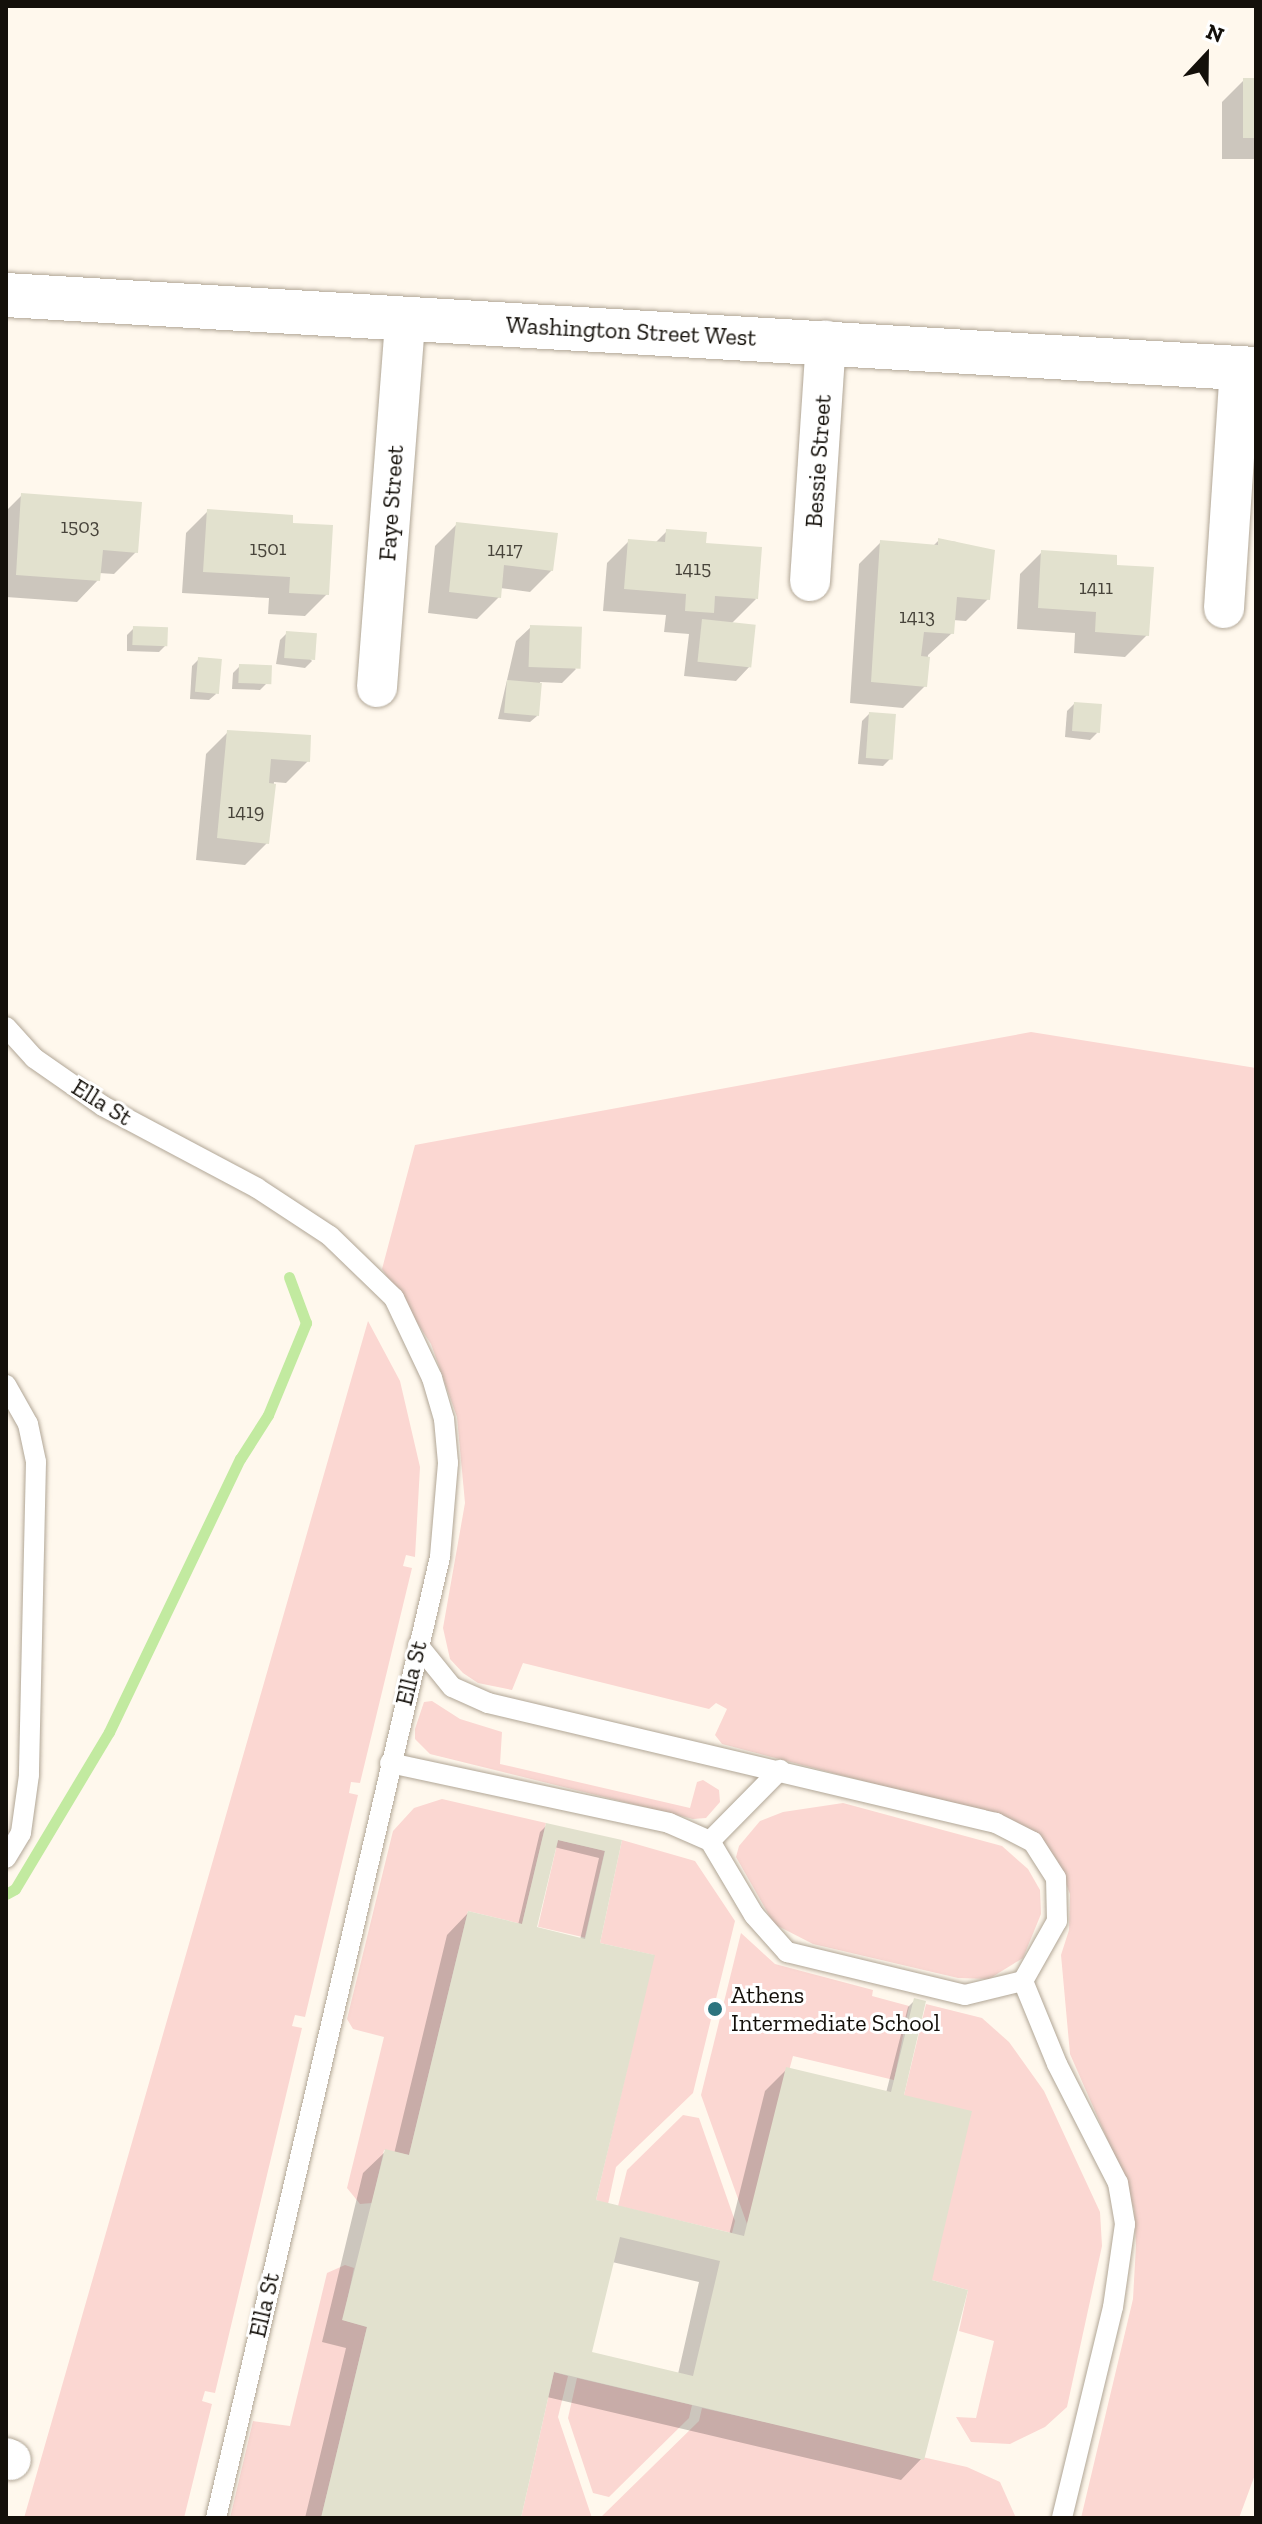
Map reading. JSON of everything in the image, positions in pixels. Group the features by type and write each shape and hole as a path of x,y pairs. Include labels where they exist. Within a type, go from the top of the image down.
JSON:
{"street":[{"name":"Washington Street West","path":"6,295 1248,368"},
{"name":"Faye Street","path":"377,687 405,319"},
{"name":"Bessie Street","path":"810,581 826,341"},
{"path":"1224,608 1248,368"}],"lane":[{"name":"Ella St","path":"6,1027 34,1058 103,1106 257,1188 330,1236 394,1298 432,1378 448,1463 440,1557 216,2518"},
{"path":"6,1385 28,1424 36,1462 29,1775 21,1833 6,1858"},
{"path":"390,1763 628,1811 710,1841 754,1915 787,1952 965,1995 1023,1981 1057,1921 1056,1878 1033,1842 996,1823 488,1703 452,1687 418,1645"},
{"path":"710,1841 780,1770"},
{"path":"1023,1981 1057,2064 1118,2183 1125,2224 1113,2307 1062,2518"}],"shaded area":[{"path":"1031,1032 1256,1068 1256,2472 1239,2518 1081,2518 1133,2299 1136,2245 1134,2209 1119,2166 1070,2054 1061,1955 1069,1930 1070,1894 1057,1860 1041,1839 909,1793 722,1744 715,1735 727,1709 716,1703 709,1709 523,1663 512,1690 478,1683 463,1673 450,1659 443,1628 465,1503 457,1417 431,1344 382,1269 415,1145"},
{"path":"368,1321 400,1381 420,1467 415,1557 406,1555 403,1566 412,1568 360,1783 351,1782 349,1793 358,1795 305,2017 295,2015 292,2026 302,2028 215,2393 205,2391 202,2401 212,2404 184,2518 24,2518"},
{"path":"432,1701 460,1719 502,1732 500,1764 690,1808 697,1782 703,1780 719,1790 720,1802 706,1818 693,1819 430,1754 415,1739 415,1729 424,1702"},
{"path":"442,1799 546,1823 522,1924 468,1911 409,2155 384,2150 372,2203 360,2204 347,2188 384,2037 353,2029 347,2019 393,1831 414,1808"},
{"path":"843,1803 1002,1846 1028,1869 1040,1890 1041,1914 1023,1958 989,1979 958,1978 813,1944 774,1924 736,1857 739,1846 760,1821 783,1812"},
{"path":"558,1840 605,1851 585,1938 538,1927"},
{"path":"622,1840 695,1861 735,1921 693,2093 616,2167 608,2204 596,2200 654,1955 600,1943"},
{"path":"741,1933 775,1964 873,1990 872,1996 909,2006 894,2080 793,2056 747,2224 701,2095"},
{"path":"926,2004 982,2018 1009,2042 1044,2091 1100,2212 1102,2246 1067,2407 1045,2427 1010,2444 971,2442 956,2417 976,2418 994,2341 959,2331 968,2290 932,2280 904,2095"},
{"path":"683,2115 699,2118 735,2221 732,2233 618,2206 627,2170"},
{"path":"345,2265 354,2268 343,2320 367,2327 321,2518 230,2518 253,2421 290,2426 327,2273"},
{"path":"554,2372 568,2376 558,2417 592,2518 521,2518"},
{"path":"577,2378 692,2405 689,2418 609,2497 593,2493 568,2418"},
{"path":"702,2408 967,2467 1000,2482 1016,2518 600,2518 699,2421"}],"building":[{"path":"1243,78 1256,78 1256,138 1243,138"},
{"path":"21,493 142,502 138,553 103,550 100,581 16,575"},
{"path":"207,509 293,515 293,523 333,525 329,595 289,593 290,577 203,572"},
{"path":"456,522 558,533 553,571 504,565 501,598 449,592"},
{"path":"666,529 707,532 706,543 762,547 758,599 715,596 714,613 685,611 686,594 624,589 628,539 665,542"},
{"path":"938,538 995,550 990,600 957,597 954,634 924,632 921,656 930,657 927,687 871,682 880,540 938,545"},
{"path":"1041,550 1117,555 1117,565 1154,567 1149,636 1095,632 1096,612 1038,608"},
{"path":"702,619 756,625 751,667 698,662"},
{"path":"530,625 582,627 581,669 529,667"},
{"path":"133,626 168,627 167,646 132,645"},
{"path":"286,631 317,633 315,660 284,658"},
{"path":"198,657 222,659 219,694 195,692"},
{"path":"239,664 272,665 271,684 238,683"},
{"path":"507,680 542,683 539,716 504,713"},
{"path":"1074,702 1102,704 1100,733 1072,731"},
{"path":"869,712 896,714 893,760 866,758"},
{"path":"227,730 311,735 310,762 271,759 269,783 276,784 269,844 217,838"},
{"path":"546,1823 622,1840 600,1943 655,1955 596,2200 744,2236 786,2067 891,2092 914,1998 926,2001 904,2095 972,2111 932,2280 968,2290 924,2460 554,2372 521,2518 321,2518 367,2327 342,2320 385,2149 409,2155 468,1911 522,1924","holes":["558,1840 605,1851 585,1939 537,1927","620,2237 720,2261 693,2376 592,2352"]}],"waterway":[{"path":"6,1894 15,1889 109,1732 240,1459 268,1415 306,1323 289,1277"}],"place":[{"name":"Athens Intermediate School","path":"715,2009"}]}
